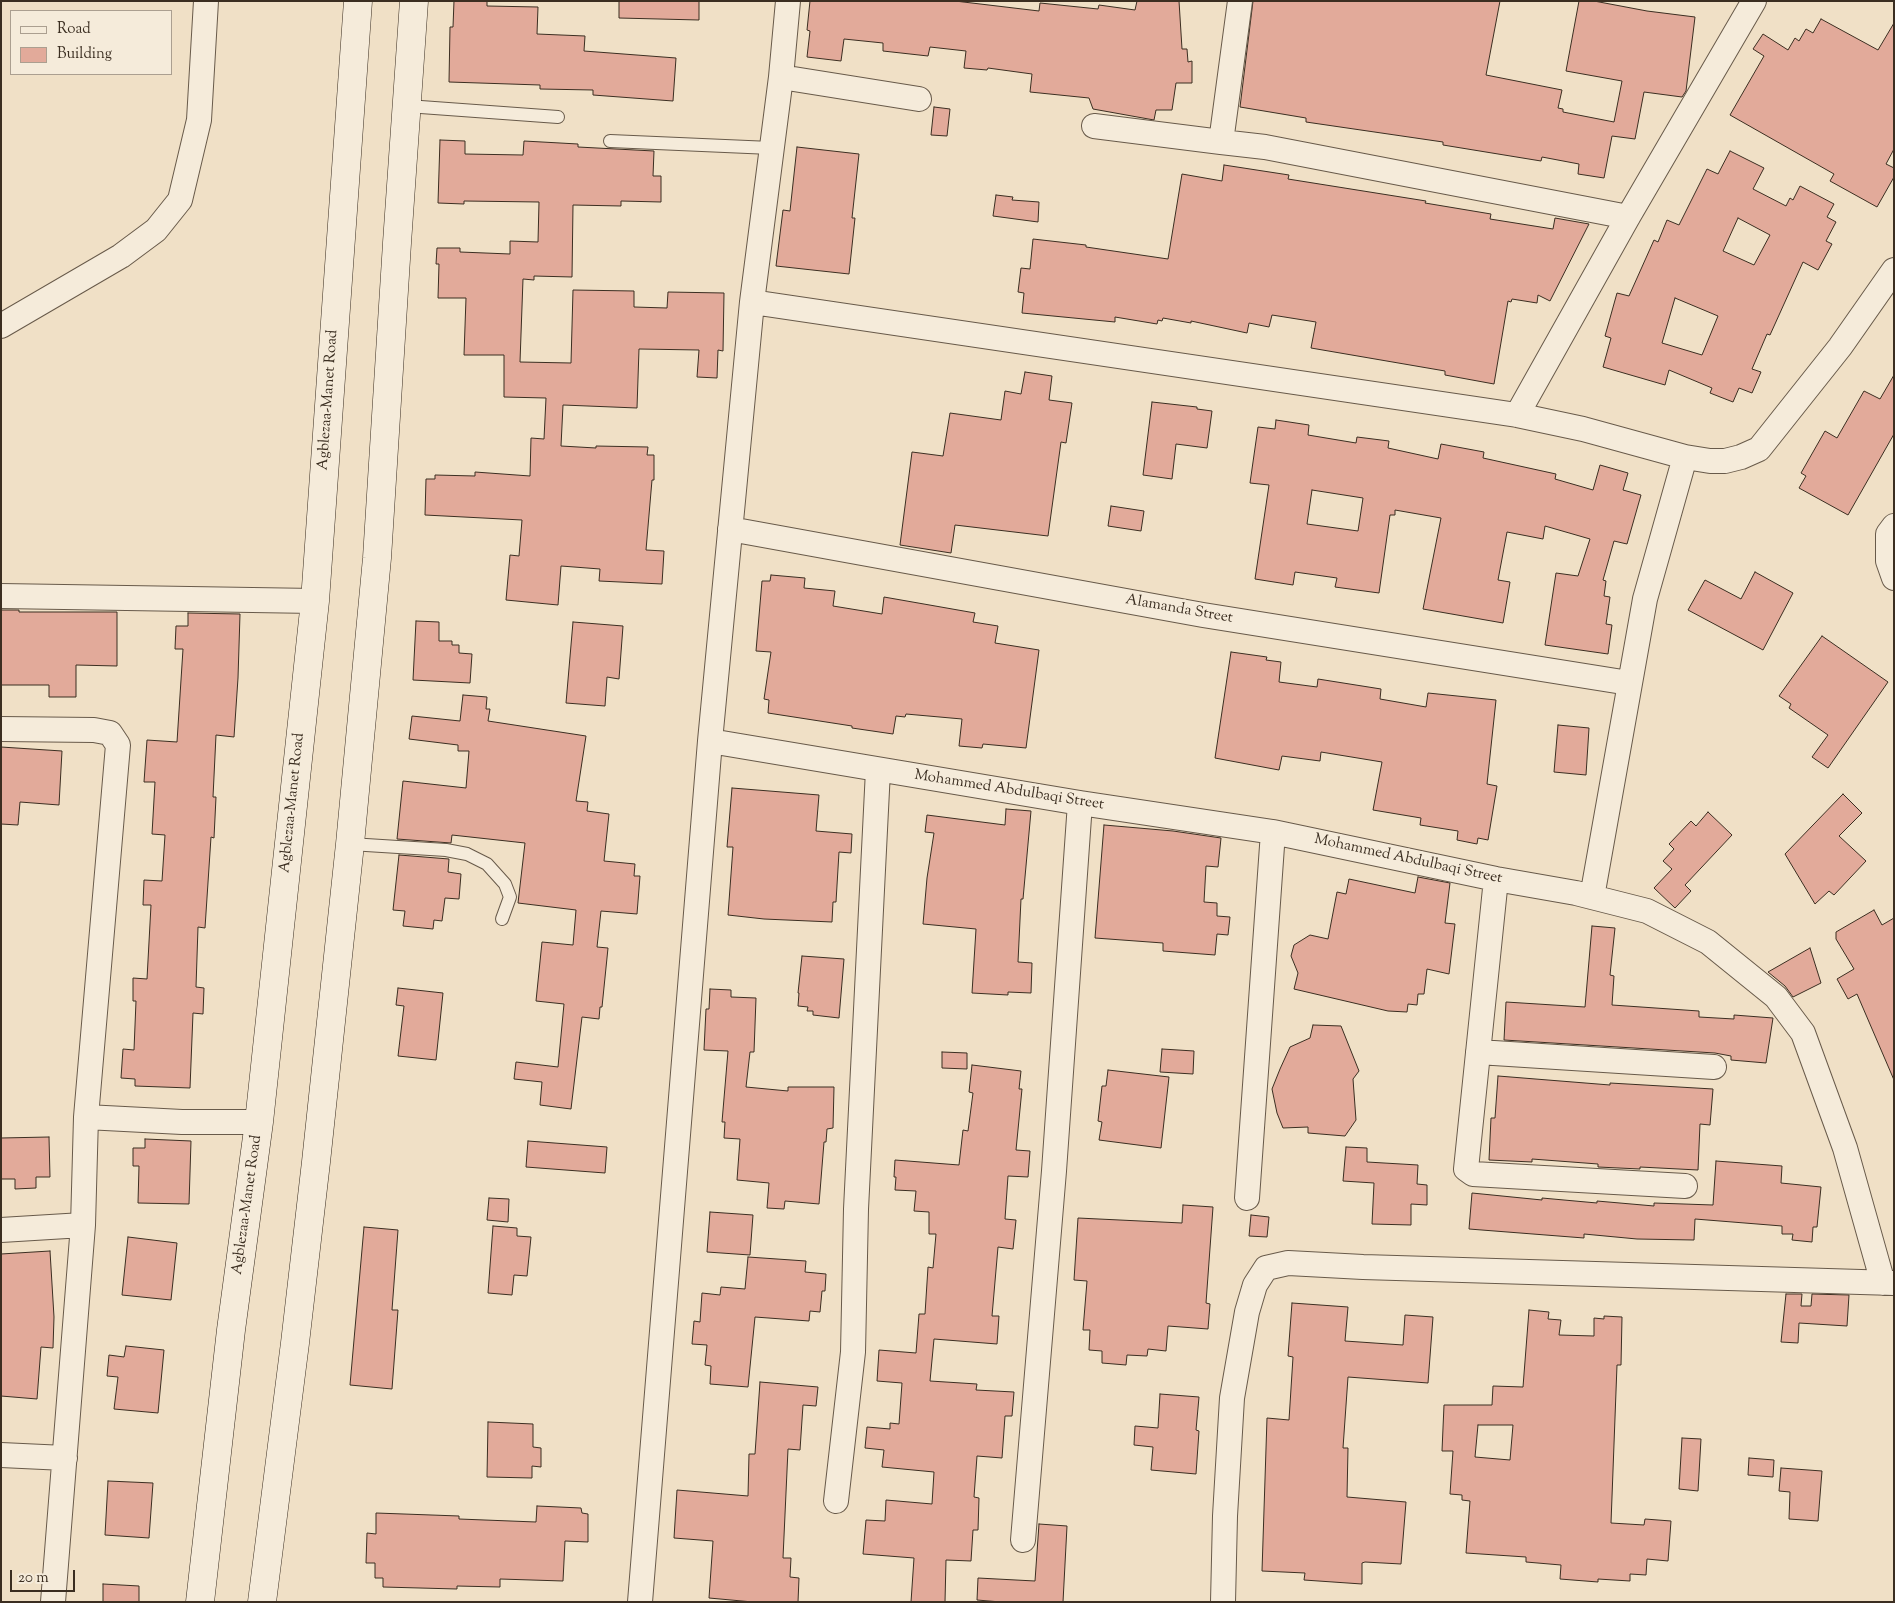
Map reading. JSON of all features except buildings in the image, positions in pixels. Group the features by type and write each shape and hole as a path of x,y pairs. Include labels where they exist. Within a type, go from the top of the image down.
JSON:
{"main road":[{"name":"Agblezaa-Manet Road","path":"200,1602 231,1330 259,1122 315,601 358,1"},
{"path":"262,1602 295,1343 350,844 377,558 414,1"}],"street":[{"path":"1,326 120,256 156,230 180,200 199,120 206,1"},
{"path":"640,1602 710,741 752,302 781,77 788,1"},
{"path":"1221,142 1240,1"},
{"path":"1517,415 1628,217 1754,1"},
{"path":"781,77 919,99"},
{"path":"1094,126 1274,149 1628,217"},
{"path":"752,302 1517,415 1583,429 1685,457 1725,461 1760,449 1840,347 1894,270"},
{"path":"1592,897 1645,599 1685,457"},
{"path":"1894,526 1888,534 1888,560 1894,578"},
{"name":"Alamanda Street","path":"730,529 1203,615 1629,683"},
{"path":"1,596 315,601"},
{"path":"1,729 94,730 110,733 118,744 86,1117 83,1225 66,1458 53,1602"},
{"name":"Mohammed Abdulbaqi Street","path":"710,741 1080,803 1273,832 1496,879 1592,897 1648,911 1708,942 1776,997 1803,1033 1846,1148 1889,1283"},
{"path":"836,1501 853,1352 856,1209 878,770"},
{"path":"1022,1540 1054,1171 1080,803"},
{"path":"1247,1198 1273,832"},
{"path":"1496,879 1466,1169 1473,1174 1684,1186"},
{"path":"1478,1052 1714,1067"},
{"path":"86,1117 182,1122 259,1122"},
{"path":"1,1230 83,1225"},
{"path":"1223,1602 1225,1516 1232,1398 1247,1312 1254,1285 1266,1268 1288,1262 1363,1267 1889,1283"},
{"path":"1,1455 66,1458"}],"lane":[{"path":"407,106 558,117"},
{"path":"610,141 771,148"},
{"path":"350,844 446,850 474,857 487,864 505,884 510,897 502,919"}]}
